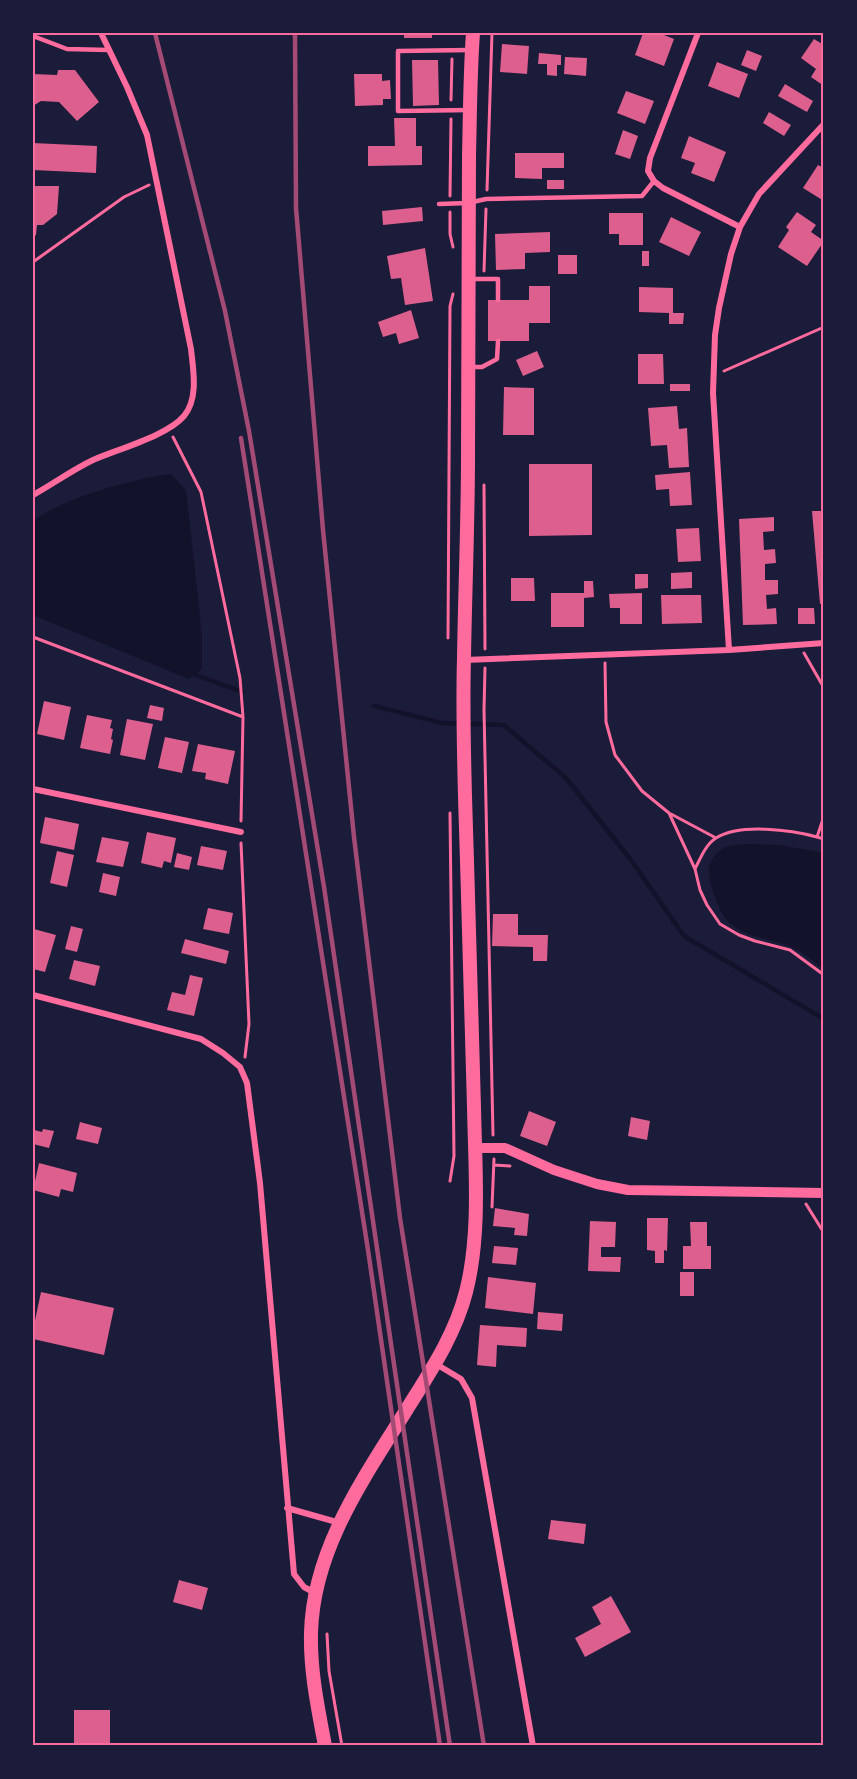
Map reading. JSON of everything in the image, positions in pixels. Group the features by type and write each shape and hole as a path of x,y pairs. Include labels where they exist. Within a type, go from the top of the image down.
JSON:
{"main road":[{"path":"325,1746 313,1682 311,1655 315,1593 323,1562 340,1523 380,1452 435,1364 460,1311 468,1280 474,1230 475,1148 464,711 468,550 468,203 473,33"}],"street":[{"path":"33,495 91,461 169,429 185,416 192,401 194,376 191,348 147,135 101,33"},
{"path":"698,33 650,158 648,171 654,181 675,195 740,227"},
{"path":"729,650 713,377 718,308 740,227 759,194 824,124"},
{"path":"464,660 729,650 824,643"},
{"path":"33,789 241,832"},
{"path":"33,995 201,1039 224,1053 240,1067 247,1083 260,1184 294,1574 304,1587 315,1593"},
{"path":"475,1148 505,1148 554,1170 597,1184 628,1190 824,1193"},
{"path":"435,1364 461,1379 472,1398 533,1746"},
{"path":"287,1508 340,1523"}],"lane":[{"path":"33,36 67,49 108,50"},
{"path":"470,110 398,111 399,51 472,50"},
{"path":"439,204 468,203 486,199 642,196 654,181"},
{"path":"468,279 498,279 498,300"},
{"path":"468,367 482,367 497,359 498,341"}],"path":[{"path":"484,279 492,33"},
{"path":"452,50 450,234 454,251"},
{"path":"33,262 124,197 157,182"},
{"path":"448,640 450,306 453,294"},
{"path":"713,377 734,365 824,327"},
{"path":"33,391 33,417"},
{"path":"169,429 201,492 240,678 243,717 241,832 249,1024 247,1054 240,1067"},
{"path":"484,474 486,641"},
{"path":"33,637 243,717"},
{"path":"800,645 824,688"},
{"path":"605,655 606,722 615,755 642,791 669,813 716,838"},
{"path":"485,674 492,1130"},
{"path":"450,811 454,1156 450,1181"},
{"path":"669,813 695,869 700,890 720,924 755,941 790,950 824,975"},
{"path":"818,837 824,816"},
{"path":"695,869 700,857 716,838 748,830 784,830 824,839"},
{"path":"805,1193 805,1202 824,1233"},
{"path":"327,1632 330,1681 342,1746"}],"shaded area":[{"path":"171,474 186,490 202,635 202,669 189,679 33,615 33,521 80,497 138,480"},
{"path":"750,844 780,845 824,853 824,969 794,948 740,930 723,915 711,886 710,865 716,854 726,847"}],"building":[{"path":"404,33 432,33 432,38 404,38"},
{"path":"643,33 659,33 674,39 664,66 635,55"},
{"path":"814,39 824,45 824,86 811,77 816,69 801,58"},
{"path":"502,44 529,46 527,74 500,72"},
{"path":"747,50 762,56 756,71 741,65"},
{"path":"539,53 561,55 561,65 557,65 557,76 547,75 547,64 538,64"},
{"path":"565,57 587,58 586,76 564,74"},
{"path":"412,60 438,60 439,105 413,106"},
{"path":"717,62 748,74 739,98 708,86"},
{"path":"58,70 75,70 99,102 77,121 59,102 41,101 33,106 33,74 57,75"},
{"path":"354,74 382,74 382,81 390,80 391,99 383,99 383,105 355,106"},
{"path":"785,84 813,101 807,112 778,96"},
{"path":"626,91 654,101 645,124 617,113"},
{"path":"769,112 791,125 784,136 763,123"},
{"path":"394,118 416,118 416,146 422,146 422,165 368,166 368,146 395,146"},
{"path":"623,130 638,136 630,159 615,154"},
{"path":"689,136 726,152 714,182 691,173 695,163 681,158"},
{"path":"33,143 97,146 96,173 33,170"},
{"path":"515,153 564,153 564,168 542,168 542,179 515,178"},
{"path":"818,165 824,168 824,201 803,188"},
{"path":"547,180 564,180 564,189 547,189"},
{"path":"33,186 59,186 57,214 43,225 37,225 36,235 33,237"},
{"path":"422,207 423,221 383,225 382,211"},
{"path":"797,212 816,225 811,232 824,241 807,266 778,247 789,230 786,227"},
{"path":"609,213 643,213 643,245 619,245 619,234 609,234"},
{"path":"671,217 701,232 689,256 659,242"},
{"path":"550,232 550,252 525,253 525,269 496,270 495,234"},
{"path":"425,248 433,301 405,305 401,278 391,279 387,256"},
{"path":"642,251 649,251 649,266 642,266"},
{"path":"558,255 577,255 577,274 558,274"},
{"path":"529,286 550,286 550,323 529,323 529,341 488,341 488,300 529,300"},
{"path":"639,287 673,288 673,313 684,313 683,324 669,324 669,313 639,312"},
{"path":"411,310 419,338 399,344 396,333 383,337 378,322"},
{"path":"537,351 544,367 523,376 516,360"},
{"path":"638,354 663,354 664,384 638,384"},
{"path":"670,384 690,384 690,391 670,391"},
{"path":"504,387 534,388 534,435 503,435"},
{"path":"677,406 679,429 687,428 689,467 669,468 667,445 651,446 648,408"},
{"path":"529,464 592,464 592,535 529,536"},
{"path":"690,472 692,505 670,506 669,489 656,490 655,475"},
{"path":"812,511 824,511 824,603 820,604"},
{"path":"774,517 774,531 763,532 764,550 775,549 776,563 765,564 765,580 778,580 778,594 766,595 767,609 776,608 777,624 743,625 739,519"},
{"path":"699,528 701,561 678,562 676,529"},
{"path":"692,572 692,588 671,589 671,573"},
{"path":"635,574 648,574 648,588 635,589"},
{"path":"511,578 534,578 535,601 511,601"},
{"path":"584,581 593,581 594,597 584,598 584,627 551,627 551,593 584,593"},
{"path":"642,593 642,624 620,624 620,608 610,608 609,594"},
{"path":"661,595 701,595 702,623 662,624"},
{"path":"798,608 814,608 815,624 798,624"},
{"path":"44,701 71,707 64,740 37,734"},
{"path":"150,705 164,708 162,721 147,718"},
{"path":"87,715 112,720 110,728 113,729 111,739 113,740 110,754 80,748"},
{"path":"127,719 153,724 145,760 120,755"},
{"path":"165,737 189,742 182,773 158,768"},
{"path":"198,744 235,751 228,784 205,779 206,773 192,771"},
{"path":"45,817 79,824 74,850 40,843"},
{"path":"147,832 176,838 171,863 164,861 162,868 141,863"},
{"path":"102,837 129,842 123,867 96,862"},
{"path":"201,846 227,851 223,870 197,865"},
{"path":"57,851 74,855 67,887 50,883"},
{"path":"177,853 192,857 189,870 174,867"},
{"path":"103,873 120,877 116,896 99,892"},
{"path":"208,908 233,913 229,934 203,929"},
{"path":"493,914 518,914 518,935 548,935 547,961 533,961 533,947 492,946"},
{"path":"71,926 83,929 77,952 65,949"},
{"path":"34,929 56,935 45,972 33,969"},
{"path":"185,939 229,951 226,964 181,953"},
{"path":"74,960 100,966 95,986 69,979"},
{"path":"190,975 203,978 194,1016 167,1010 172,992 185,995"},
{"path":"529,1111 556,1122 547,1146 520,1136"},
{"path":"631,1117 650,1121 647,1140 628,1136"},
{"path":"80,1122 102,1128 98,1144 76,1139"},
{"path":"43,1129 54,1131 49,1148 33,1144 34,1130 42,1132"},
{"path":"39,1163 77,1173 73,1192 61,1189 59,1197 33,1190"},
{"path":"495,1208 529,1214 527,1236 514,1235 515,1228 493,1226"},
{"path":"647,1218 668,1218 667,1251 664,1250 664,1263 655,1263 655,1251 647,1250"},
{"path":"590,1221 616,1222 615,1247 601,1247 601,1257 621,1257 620,1272 588,1271"},
{"path":"690,1222 707,1222 707,1246 711,1246 711,1269 683,1269 683,1246 691,1246"},
{"path":"494,1246 518,1248 516,1265 492,1263"},
{"path":"680,1272 694,1272 694,1296 680,1296"},
{"path":"488,1277 536,1283 533,1314 485,1308"},
{"path":"41,1292 114,1308 104,1355 33,1339"},
{"path":"538,1312 563,1314 562,1331 537,1329"},
{"path":"480,1325 527,1328 526,1347 497,1345 496,1367 477,1365"},
{"path":"551,1520 586,1524 584,1544 548,1539"},
{"path":"179,1580 208,1588 202,1610 173,1602"},
{"path":"611,1596 631,1632 585,1657 575,1638 601,1624 592,1607"},
{"path":"74,1710 110,1710 110,1746 74,1746"}],"waterway":[{"path":"191,673 242,692"},
{"path":"374,706 442,723 504,725 566,778 631,860 684,936 824,1019"}],"railway":[{"path":"155,33 225,311 249,431 324,887 450,1746"},
{"path":"295,33 296,208 323,530 354,837 400,1218 484,1746"},
{"path":"241,438 368,1250 440,1746"}]}
